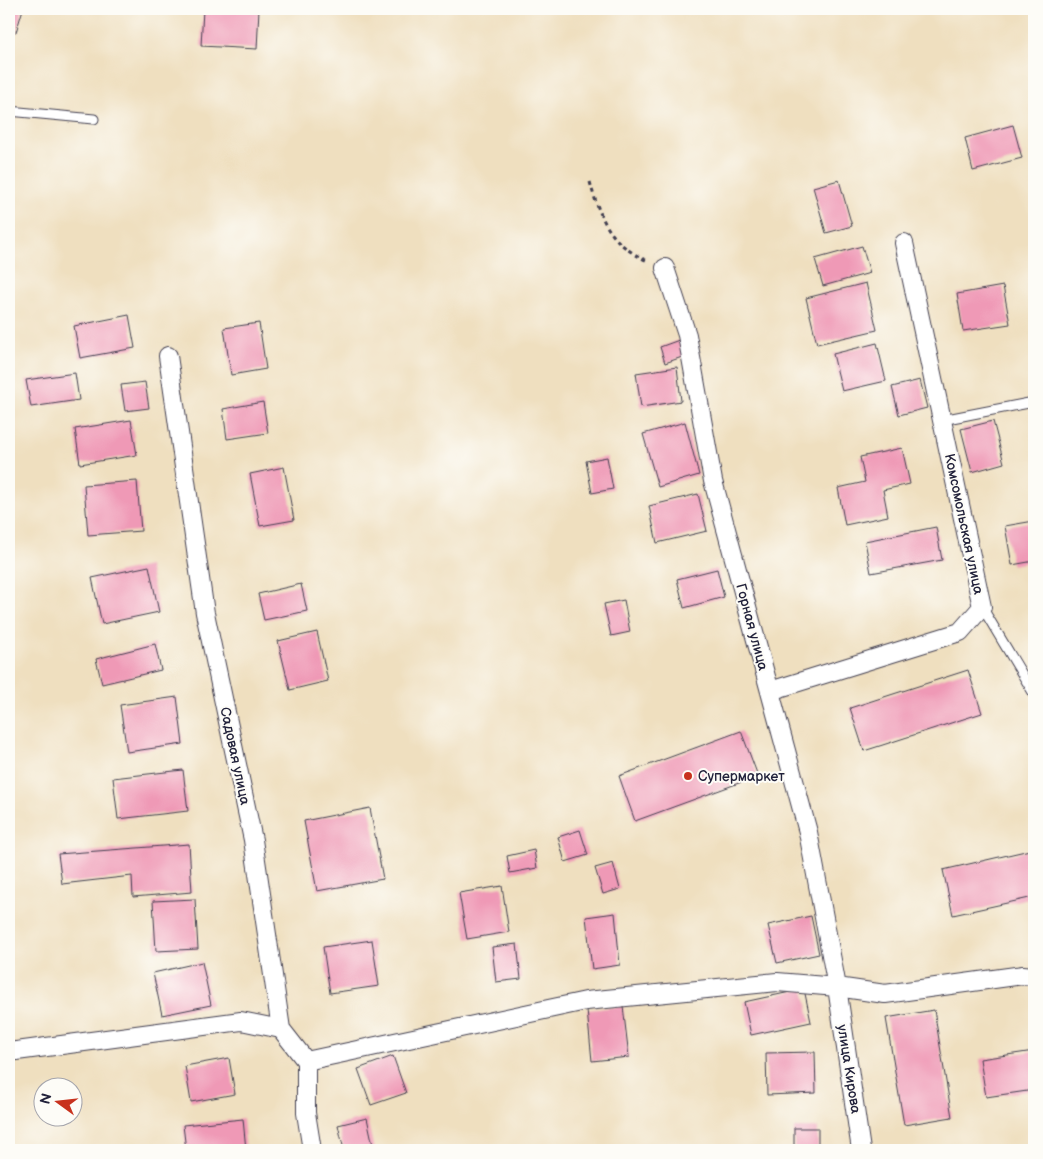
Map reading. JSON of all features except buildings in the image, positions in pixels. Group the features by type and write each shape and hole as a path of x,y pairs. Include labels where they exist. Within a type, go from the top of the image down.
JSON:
{"street":[{"name":"Комсомольская улица","path":"770,691 960,632 982,607 904,243"},
{"name":"Горная улица","path":"665,268 687,335 713,480 808,832 837,987"},
{"name":"Садовая улица","path":"168,356 205,613 253,840 281,1029 306,1061"},
{"path":"312,1150 306,1113 306,1061 586,1001 777,982 837,987 885,994 1024,975 1034,976"},
{"name":"улица Кирова","path":"837,987 861,1150"},
{"path":"9,1052 241,1021 281,1029"}],"lane":[{"path":"9,111 94,119"},
{"path":"942,420 1034,402"},
{"path":"982,607 1034,694"}],"path":[{"path":"590,182 597,210 606,228 632,254 665,268"}],"place":[{"name":"Супермаркет","path":"688,776"}]}
